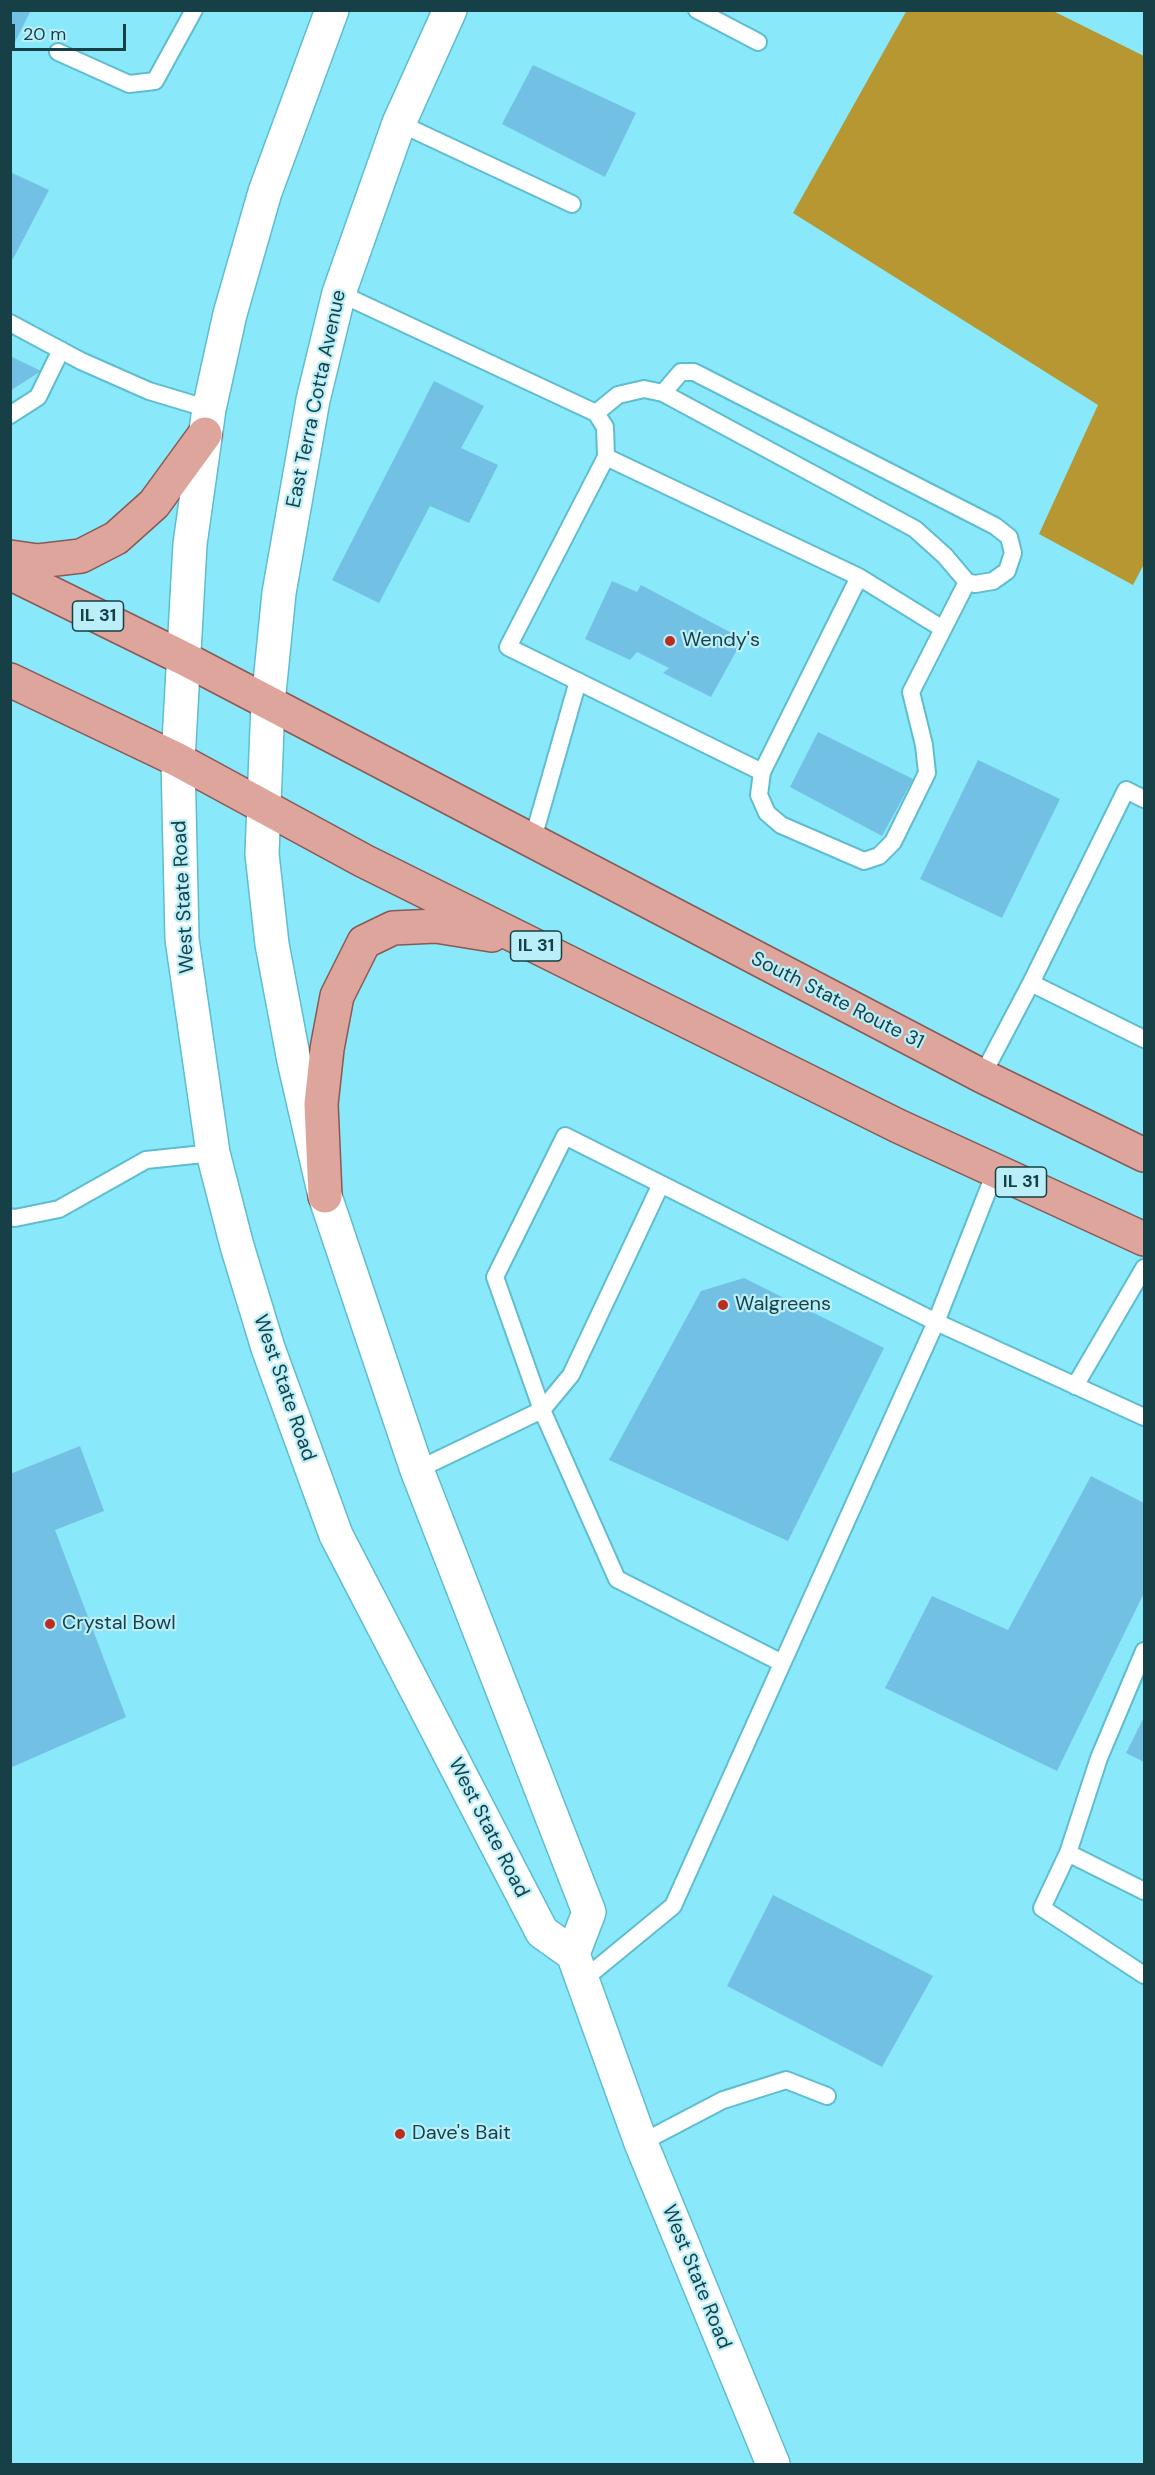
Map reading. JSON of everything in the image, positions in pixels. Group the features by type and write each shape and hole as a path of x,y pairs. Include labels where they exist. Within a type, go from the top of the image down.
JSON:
{"main road":[{"path":"178,760 190,544 207,421 230,314 266,192 332,10"},
{"name":"East Terra Cotta Avenue","path":"262,807 268,703 279,593 313,400 339,293 399,123 450,10"},
{"path":"10,557 38,561 81,556 116,538 153,504 207,421"},
{"name":"IL 31","path":"10,573 185,659 532,842"},
{"name":"IL 31","path":"10,680 178,760 364,861 898,1126 1144,1239"},
{"name":"West State Road","path":"178,760 182,939 213,1154 237,1246 268,1348 336,1535 543,1932 578,1967 640,2143 773,2464"},
{"path":"262,807 262,855 272,944 294,1062 325,1196 417,1470 589,1912 578,1967"},
{"name":"South State Route 31","path":"532,842 982,1076 1144,1155"},
{"path":"325,1196 321,1104 327,1048 337,996 364,942 393,928 436,926 483,933 544,950"}],"lane":[{"path":"58,52 129,84 155,81 194,10"},
{"path":"697,10 758,42"},
{"path":"399,123 572,204"},
{"path":"339,293 596,413 605,427 606,457 508,647 762,772"},
{"path":"10,323 207,421"},
{"path":"10,415 38,397 61,350"},
{"path":"596,413 618,395 644,389 663,393 915,529 945,556 967,582 975,584 993,581 1007,571 1013,553 1009,537 995,526 694,372 681,372 663,393"},
{"path":"606,457 859,577 943,629"},
{"path":"859,577 762,772 759,795 767,813 780,825 864,861 879,856 893,842 927,773 924,745 910,692 967,582"},
{"path":"532,842 578,681"},
{"path":"982,1076 1031,983 1126,790 1144,799"},
{"path":"1031,983 1144,1039"},
{"path":"782,1663 617,1579 542,1410 495,1277 565,1136 936,1322 1144,1417"},
{"path":"10,1217 59,1209 147,1160 213,1154"},
{"path":"578,1967 673,1906 936,1322 996,1170"},
{"path":"417,1470 542,1410 571,1375 661,1184"},
{"path":"1075,1386 1144,1268"},
{"path":"1144,1651 1100,1758 1068,1853 1042,1908 1144,1975"},
{"path":"1068,1853 1144,1891"},
{"path":"640,2143 723,2100 786,2080 827,2096"}],"shaded area":[{"path":"907,10 1053,11 1144,56 1144,564 1133,585 1039,534 1098,405 793,213"}],"building":[{"path":"10,10 31,10 10,52"},
{"path":"533,65 636,113 605,177 502,124"},
{"path":"10,172 49,190 13,259 10,258"},
{"path":"10,356 41,371 10,391"},
{"path":"434,381 484,406 461,448 498,465 469,523 430,506 379,603 332,580"},
{"path":"612,581 637,592 641,585 743,639 711,697 663,673 669,668 637,652 630,660 585,639"},
{"path":"818,732 913,779 882,836 790,787"},
{"path":"978,760 1060,799 1002,918 920,879"},
{"path":"744,1278 884,1348 788,1541 609,1460 701,1291"},
{"name":"Crystal Bowl","path":"80,1446 104,1511 55,1530 126,1717 10,1768 10,1474"},
{"path":"1091,1476 1144,1503 1144,1593 1057,1771 885,1688 932,1596 1008,1630"},
{"path":"1144,1717 1144,1762 1126,1753"},
{"path":"773,1895 933,1976 882,2067 727,1986"}],"place":[{"name":"Wendy's","path":"670,641"},
{"name":"Walgreens","path":"723,1305"},
{"name":"Crystal Bowl","path":"50,1624"},
{"name":"Dave's Bait","path":"400,2134"}]}
